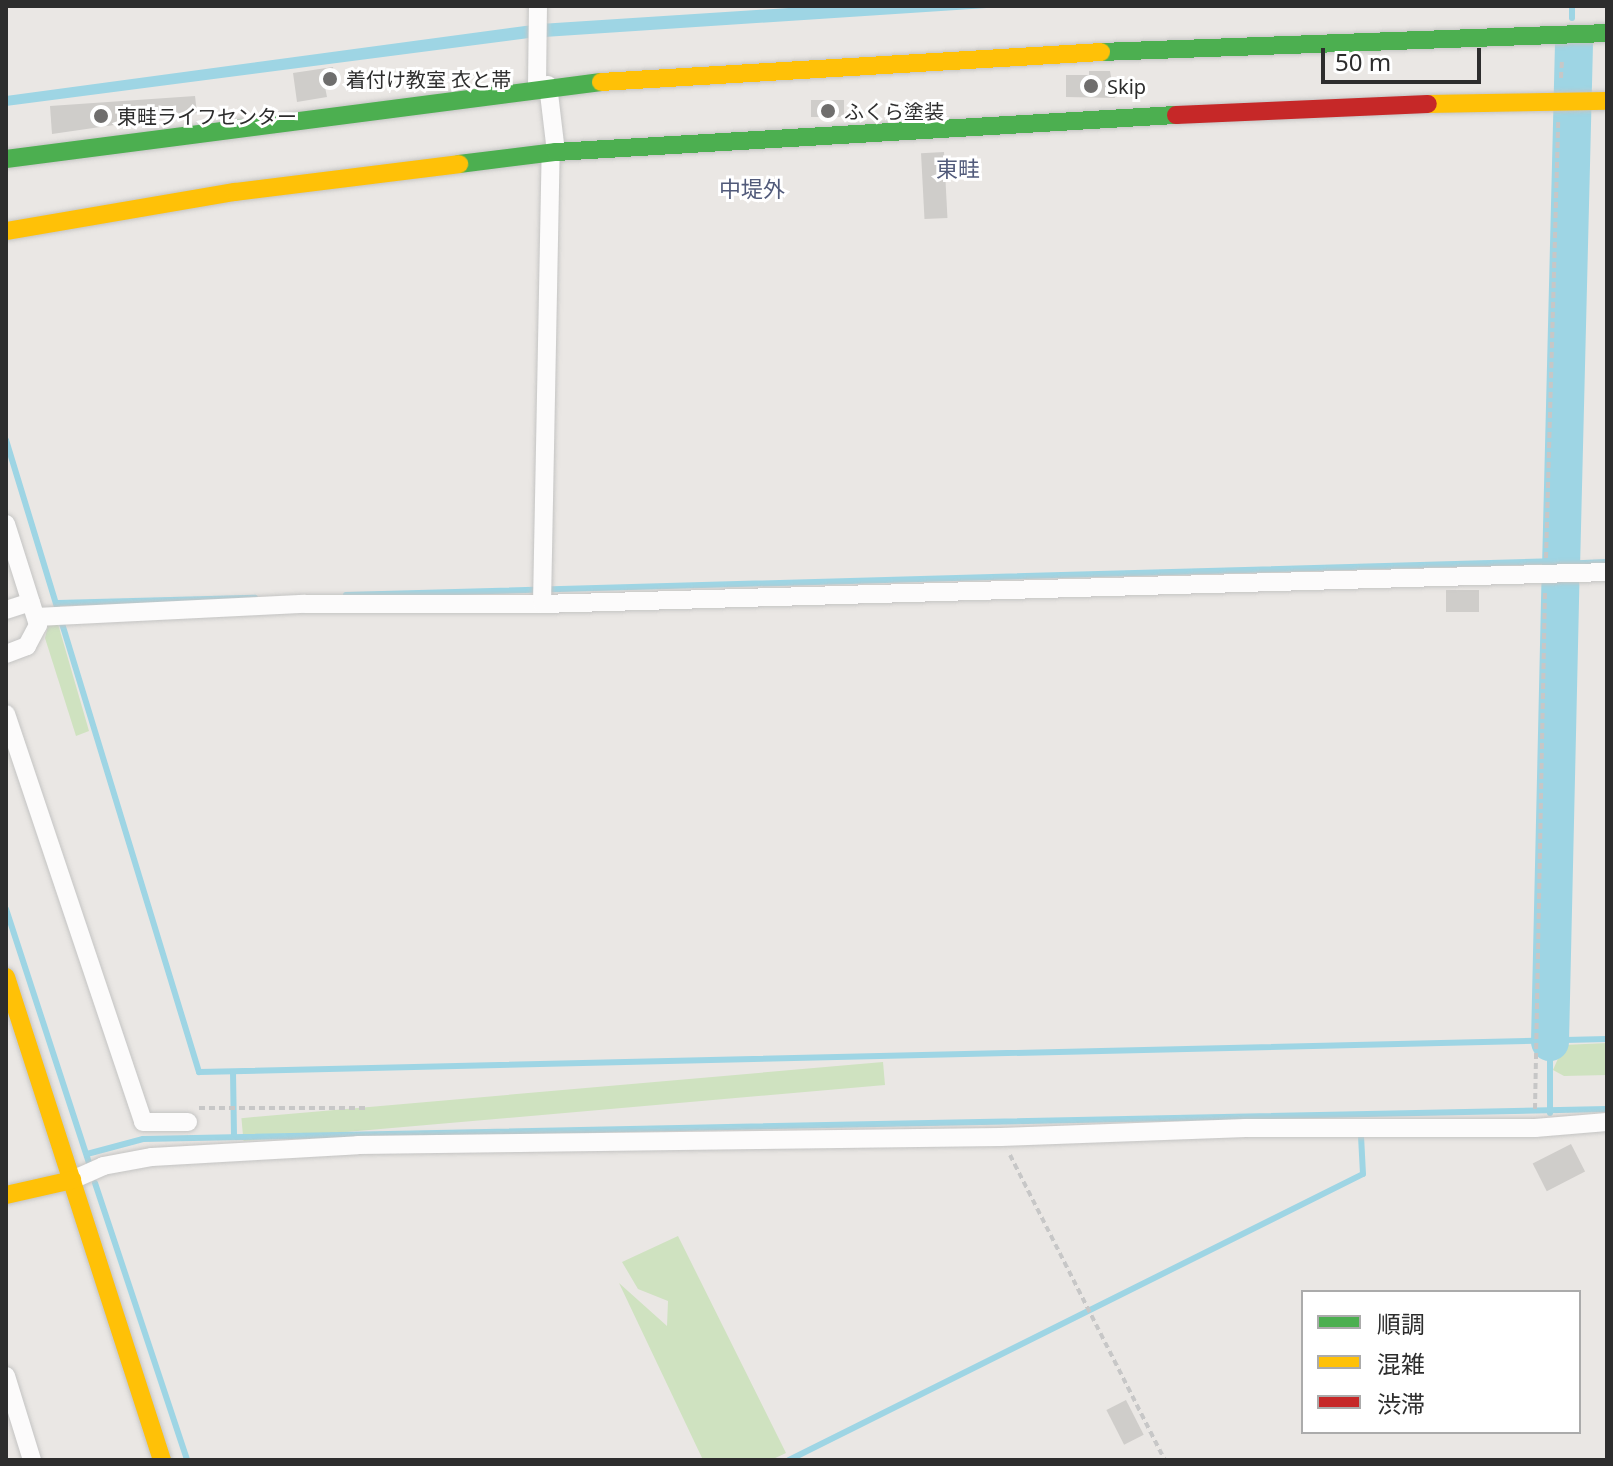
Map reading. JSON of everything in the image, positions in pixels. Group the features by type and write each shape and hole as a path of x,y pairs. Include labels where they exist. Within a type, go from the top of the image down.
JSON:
{"street":[{"path":"537,22 542,85 554,146 541,595"},
{"path":"6,159 542,85 1062,53 1607,33"},
{"path":"6,231 235,192 554,146 1054,120 1569,99 1607,101"},
{"path":"6,524 47,613"},
{"path":"6,610 47,613 541,595 1546,566 1607,572"},
{"path":"6,654 27,646 47,613"},
{"path":"6,714 143,1122 188,1122"},
{"path":"6,977 162,1460"},
{"path":"6,1195 72,1180 103,1166 152,1157 318,1146 1001,1137 1246,1128 1535,1128 1607,1122"},
{"path":"6,1376 32,1460"}],"path":[{"path":"1535,1106 1546,566 1569,99"},
{"path":"230,1109 369,1108"},
{"path":"1001,1137 1165,1460"}],"green space":[{"path":"58,624 89,731 76,736 45,638 48,626"},
{"path":"1607,1043 1607,1075 1564,1076 1553,1070 1564,1045"},
{"path":"883,1062 885,1085 243,1141 241,1118"},
{"path":"678,1236 786,1453 771,1460 703,1460 619,1283 667,1326 668,1301 638,1289 622,1262"}],"water":[{"path":"819,6 1017,6 529,38 6,106 6,96 540,24"}],"building":[{"path":"333,67 336,85 325,87 327,97 297,102 293,73"},
{"path":"1089,71 1110,71 1115,98 1066,97 1066,75 1089,75"},
{"name":"東畦ライフセンター","path":"195,96 197,113 52,134 50,106"},
{"path":"811,100 844,100 844,117 811,117"},
{"path":"944,152 947,218 924,219 921,153"},
{"path":"1446,590 1479,590 1479,612 1446,612"},
{"path":"1571,1144 1585,1172 1547,1191 1533,1164"},
{"path":"1126,1400 1144,1435 1124,1445 1106,1410"}],"waterway":[{"path":"1572,6 1572,18"},
{"path":"1561,568 1574,45"},
{"path":"6,440 199,1072 1607,1039"},
{"path":"346,595 1560,561"},
{"path":"1560,564 1607,562"},
{"path":"1550,1042 1560,585"},
{"path":"58,603 255,598"},
{"path":"6,909 89,1163"},
{"path":"1550,1042 1550,1113"},
{"path":"233,1072 234,1137"},
{"path":"87,1154 143,1139 1607,1109"},
{"path":"789,1460 1363,1174 1361,1137"},
{"path":"95,1183 187,1460"}],"traffic: fast":[{"path":"1101,52 1607,33"},
{"path":"6,159 601,82"},
{"path":"459,164 556,152 1176,115"}],"traffic: slow":[{"path":"601,82 1101,52"},
{"path":"1428,104 1607,101"},
{"path":"6,231 235,192 459,164"},
{"path":"6,977 162,1460"},
{"path":"6,1195 72,1180"}],"traffic: jam":[{"path":"1176,115 1428,104"}],"place":[{"name":"着付け教室 衣と帯","path":"330,79"},
{"name":"Skip","path":"1091,86"},
{"name":"ふくら塗装","path":"828,111"},
{"name":"東畦ライフセンター","path":"101,116"}],"district":[{"name":"東畦","path":"958,169"},
{"name":"中堤外","path":"752,189"}]}
